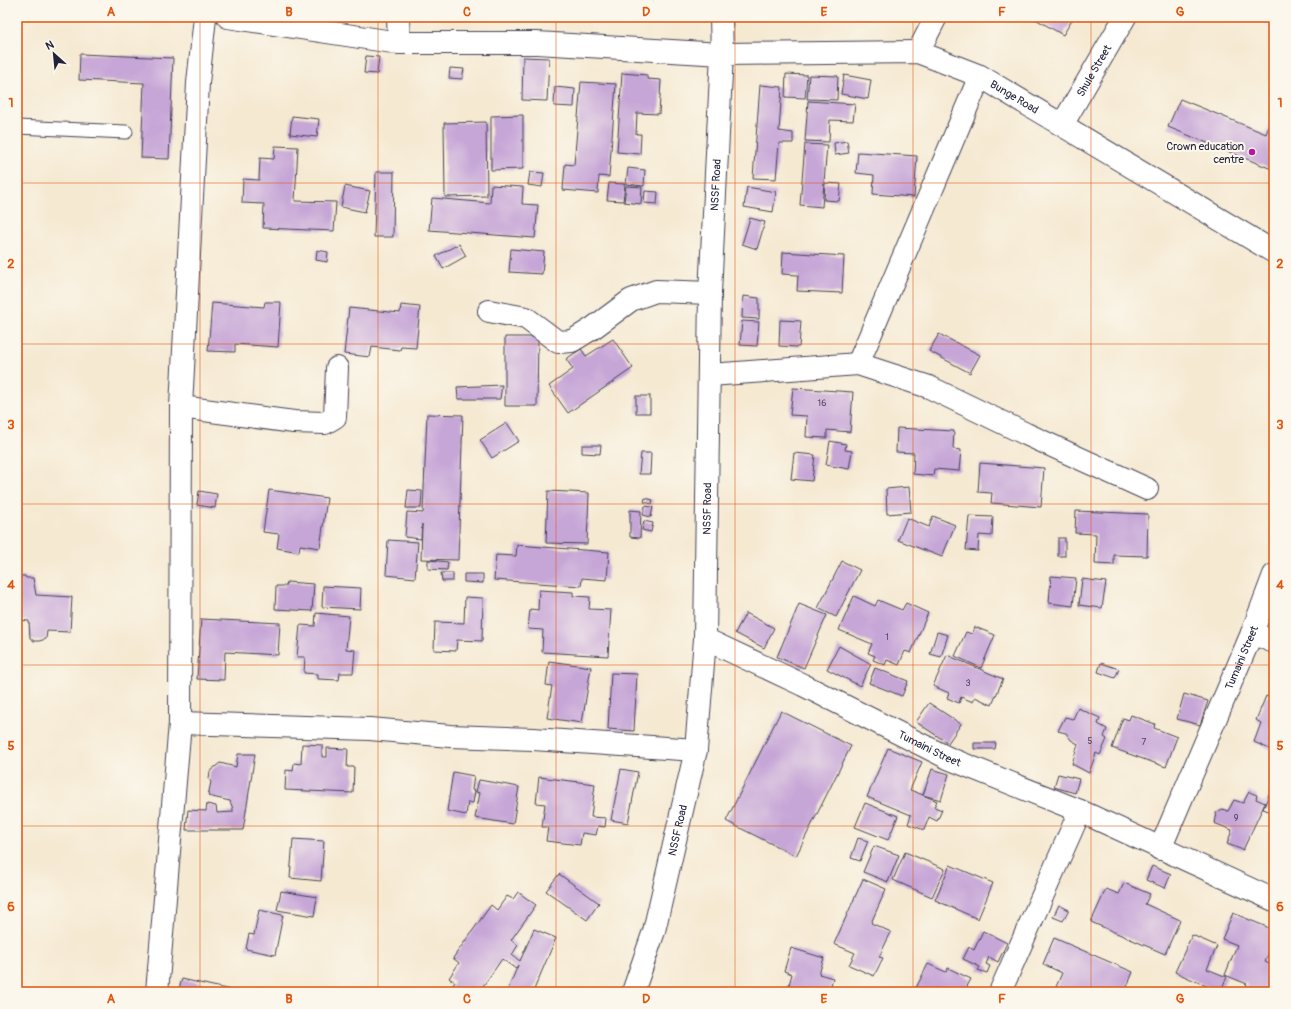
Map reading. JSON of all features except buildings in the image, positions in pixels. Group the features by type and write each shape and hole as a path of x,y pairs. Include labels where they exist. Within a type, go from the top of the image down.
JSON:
{"street":[{"path":"157,992 180,723 181,407 198,83 205,17"},
{"name":"Bunge Road","path":"228,17 398,42 537,43 722,54 918,52 980,76 1274,252"},
{"path":"398,17 398,42"},
{"name":"NSSF Road","path":"633,992 654,931 696,750 705,639 710,293 722,54 721,17"},
{"path":"918,52 936,17"},
{"name":"Shule Street","path":"1062,125 1126,17"},
{"path":"858,364 980,76"},
{"path":"489,311 526,318 558,342 572,341 593,328 631,300 656,291 710,293"},
{"path":"710,375 858,364 929,387 1026,434 1147,489"},
{"path":"181,407 294,422 325,423 335,417 337,368"},
{"name":"Tumaini Street","path":"1160,849 1252,633 1274,575"},
{"path":"1252,633 1274,642"},
{"name":"Tumaini Street","path":"705,639 803,685 948,758 1080,811 1274,900"},
{"path":"180,723 311,729 370,729 450,736 533,739 696,750"},
{"path":"1000,992 1080,811"}],"lane":[{"path":"17,127 126,132"}],"place":[{"name":"Crown education centre","path":"1252,152"}]}
